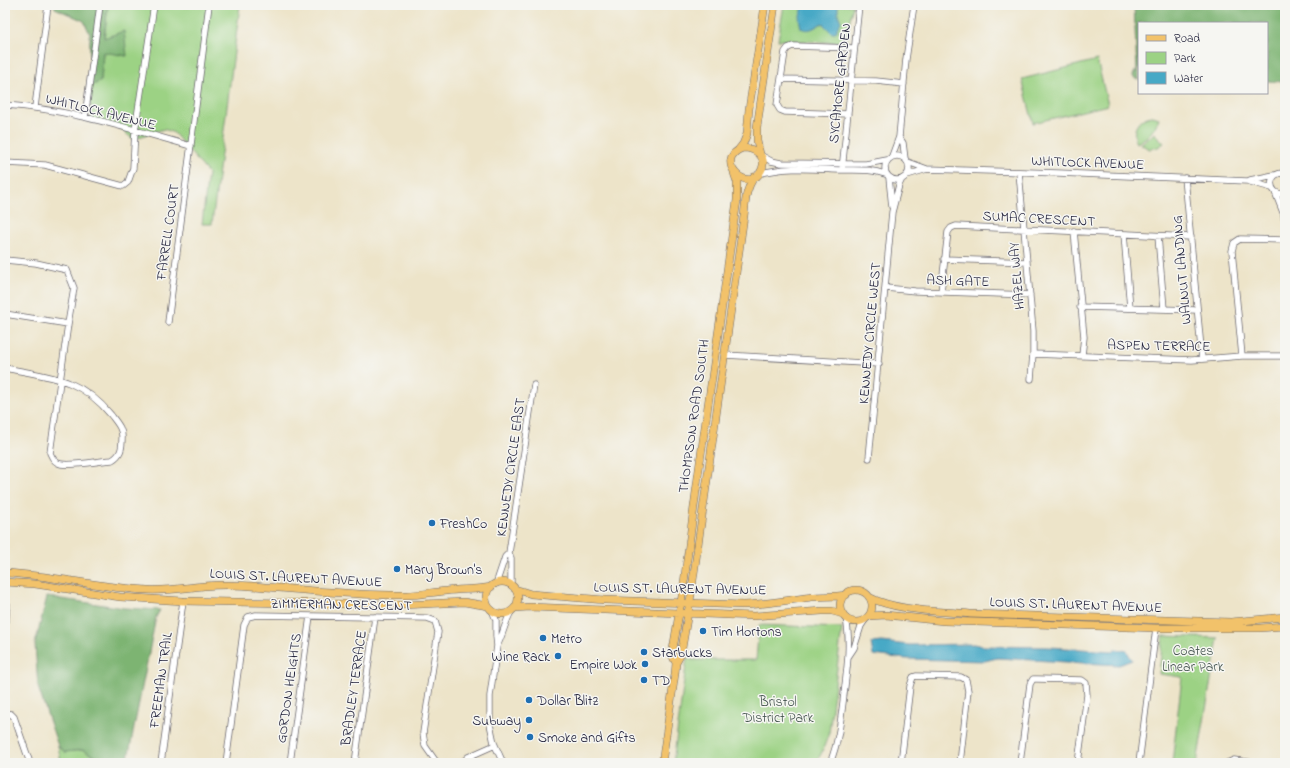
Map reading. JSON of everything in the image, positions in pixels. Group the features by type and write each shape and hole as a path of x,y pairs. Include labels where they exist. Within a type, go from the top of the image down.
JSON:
{"main road":[{"path":"765,5 749,109 747,134 743,144 734,153 732,158 732,168 734,173 743,179 756,176 763,166 757,141 757,127 775,5"},
{"path":"739,149 747,148 761,155"},
{"name":"THOMPSON ROAD SOUTH","path":"676,663 672,655 681,602 737,200 737,182 734,173"},
{"name":"THOMPSON ROAD SOUTH","path":"662,763 676,663 681,654 690,602 744,216 746,192 756,176"},
{"name":"LOUIS ST. LAURENT AVENUE","path":"5,573 37,575 99,585 148,590 230,585 334,593 396,595 450,590 477,590 494,586"},
{"name":"LOUIS ST. LAURENT AVENUE","path":"5,582 35,584 120,597 184,601 402,605 464,602 490,608"},
{"path":"506,583 513,587 518,598 513,610 501,614 490,608 487,596 494,586 506,583"},
{"name":"LOUIS ST. LAURENT AVENUE","path":"513,587 531,594 605,600 763,604 812,597 834,597 846,595"},
{"path":"855,591 865,593 869,597 872,606 867,618 855,622 844,616 841,604 846,595 855,591"},
{"name":"LOUIS ST. LAURENT AVENUE","path":"869,597 886,604 943,612 970,614 1231,622 1285,617"},
{"name":"LOUIS ST. LAURENT AVENUE","path":"513,610 530,607 754,616 827,610 844,616"},
{"name":"LOUIS ST. LAURENT AVENUE","path":"867,618 886,615 944,622 1156,628 1260,628 1285,626"}],"street":[{"path":"35,107 48,5"},
{"path":"85,117 100,5"},
{"path":"5,163 45,165 123,186 128,182 133,168 135,131 154,5"},
{"name":"FARRELL COURT","path":"168,322 209,5"},
{"name":"SYCAMORE GARDEN","path":"843,167 859,5"},
{"path":"887,176 884,167 899,137 906,59 914,5"},
{"path":"848,114 785,112 780,110 778,105 785,52 788,48 793,46 854,48"},
{"path":"781,79 904,84"},
{"name":"WHITLOCK AVENUE","path":"5,105 35,107 85,117 191,146"},
{"path":"761,155 777,162 867,169 896,180 904,177 909,169 903,143 899,137"},
{"path":"756,176 777,169 843,167 866,164 899,156 906,161"},
{"name":"WHITLOCK AVENUE","path":"906,161 927,170"},
{"name":"WHITLOCK AVENUE","path":"904,177 927,170 1247,181 1274,176 1278,173 1285,172"},
{"name":"HAZEL WAY","path":"1019,172 1033,331 1031,378"},
{"name":"KENNEDY CIRCLE WEST","path":"887,176 892,212"},
{"path":"1274,176 1271,181 1284,215"},
{"name":"KENNEDY CIRCLE WEST","path":"869,458 892,212 899,185 904,177"},
{"name":"WALNUT LANDING","path":"1185,178 1202,359"},
{"name":"WHITLOCK AVENUE","path":"1247,181 1274,190 1282,195 1285,194"},
{"path":"1285,205 1285,228"},
{"name":"SUMAC CRESCENT","path":"941,292 948,232 951,228 956,226 1191,237"},
{"path":"1074,231 1084,337 1082,355"},
{"path":"1124,234 1130,308"},
{"path":"1158,236 1164,309"},
{"path":"1242,356 1232,251 1233,246 1237,241 1243,239 1285,240"},
{"path":"944,259 1027,262"},
{"path":"5,260 36,263 67,270 74,288 68,324 60,379 50,453 52,458 59,464 67,464 112,460 117,457 121,451 122,431 96,399 79,387 60,379 5,368"},
{"name":"ASH GATE","path":"886,288 941,292 1030,295"},
{"path":"1080,307 1197,310"},
{"path":"5,314 68,324"},
{"name":"ASPEN TERRACE","path":"1033,354 1192,360 1242,356 1285,356"},
{"path":"725,355 878,364"},
{"name":"KENNEDY CIRCLE EAST","path":"513,587 510,574 511,558 509,553 534,386"},
{"name":"KENNEDY CIRCLE EAST","path":"494,586 505,557 509,553"},
{"path":"5,598 7,604 5,630"},
{"name":"FREEMAN TRAIL","path":"161,763 184,601"},
{"path":"490,608 496,620 497,646 490,696 490,724 495,746 503,763"},
{"path":"497,646 502,638 508,617 513,610"},
{"name":"ZIMMERMAN CRESCENT","path":"226,763 245,621 248,617 256,615 427,618 435,621 438,632 423,733 425,746 437,763"},
{"name":"GORDON HEIGHTS","path":"290,763 310,616"},
{"path":"830,763 836,750 839,734 848,657 848,634 844,616"},
{"name":"BRADLEY TERRACE","path":"355,763 375,617"},
{"path":"848,657 854,648 861,626 867,618"},
{"path":"1139,763 1156,628"},
{"path":"901,763 910,686 913,677 916,676 961,677 966,680 968,691 960,763"},
{"path":"1020,763 1030,684 1033,680 1037,679 1082,680 1086,683 1087,695 1078,763"},
{"path":"5,713 12,714 14,716 30,763"},
{"path":"462,763 468,757 495,746"},
{"path":"1227,763 1234,760 1254,763"}],"green space":[{"path":"54,5 108,5 104,38 124,31 127,56 103,52 101,81 89,87 90,34 84,21 55,8"},
{"path":"108,5 240,5 212,224 202,224 208,173 174,133 164,129 133,139 113,123 90,122 91,105 89,104 89,87 101,81 103,51 126,56 104,39"},
{"path":"784,5 853,5 847,33 847,43 778,40"},
{"path":"1134,5 1285,5 1285,82 1268,81 1268,22 1138,22 1138,80 1133,76 1135,71 1137,72"},
{"path":"1097,60 1108,105 1033,123 1022,79"},
{"path":"1153,116 1159,118 1156,126 1148,135 1137,143 1135,138 1135,129 1137,125 1144,119"},
{"path":"1154,133 1164,143 1158,147 1150,149 1140,144 1149,138"},
{"path":"47,597 125,608 160,610 156,617 127,763 107,763 83,750 65,752 58,746 38,687 35,644"},
{"name":"Bristol District Park","path":"759,625 842,628 829,733 816,763 673,763 687,658 693,660 756,660"},
{"name":"Coates Linear Park","path":"1163,636 1218,638 1197,763 1172,763 1182,677 1159,674"},
{"path":"58,746 65,752 83,750 107,763 47,763 61,761"}],"water":[{"path":"804,5 838,5 838,14 841,22 837,28 837,31 832,33 822,23 814,28 801,28 799,18"},
{"path":"882,642 909,645 974,644 982,646 1049,647 1113,651 1116,649 1127,651 1132,660 1119,665 997,658 985,661 907,659 873,655 871,643"}],"place":[{"name":"FreshCo","path":"432,523"},
{"name":"Mary Brown's","path":"397,569"},
{"name":"Tim Hortons","path":"703,631"},
{"name":"Metro","path":"543,638"},
{"name":"Starbucks","path":"644,652"},
{"name":"Wine Rack","path":"558,656"},
{"name":"Empire Wok","path":"645,664"},
{"name":"TD","path":"644,680"},
{"name":"Dollar Blitz","path":"529,700"},
{"name":"Subway","path":"529,720"},
{"name":"Smoke and Gifts","path":"530,737"}]}
